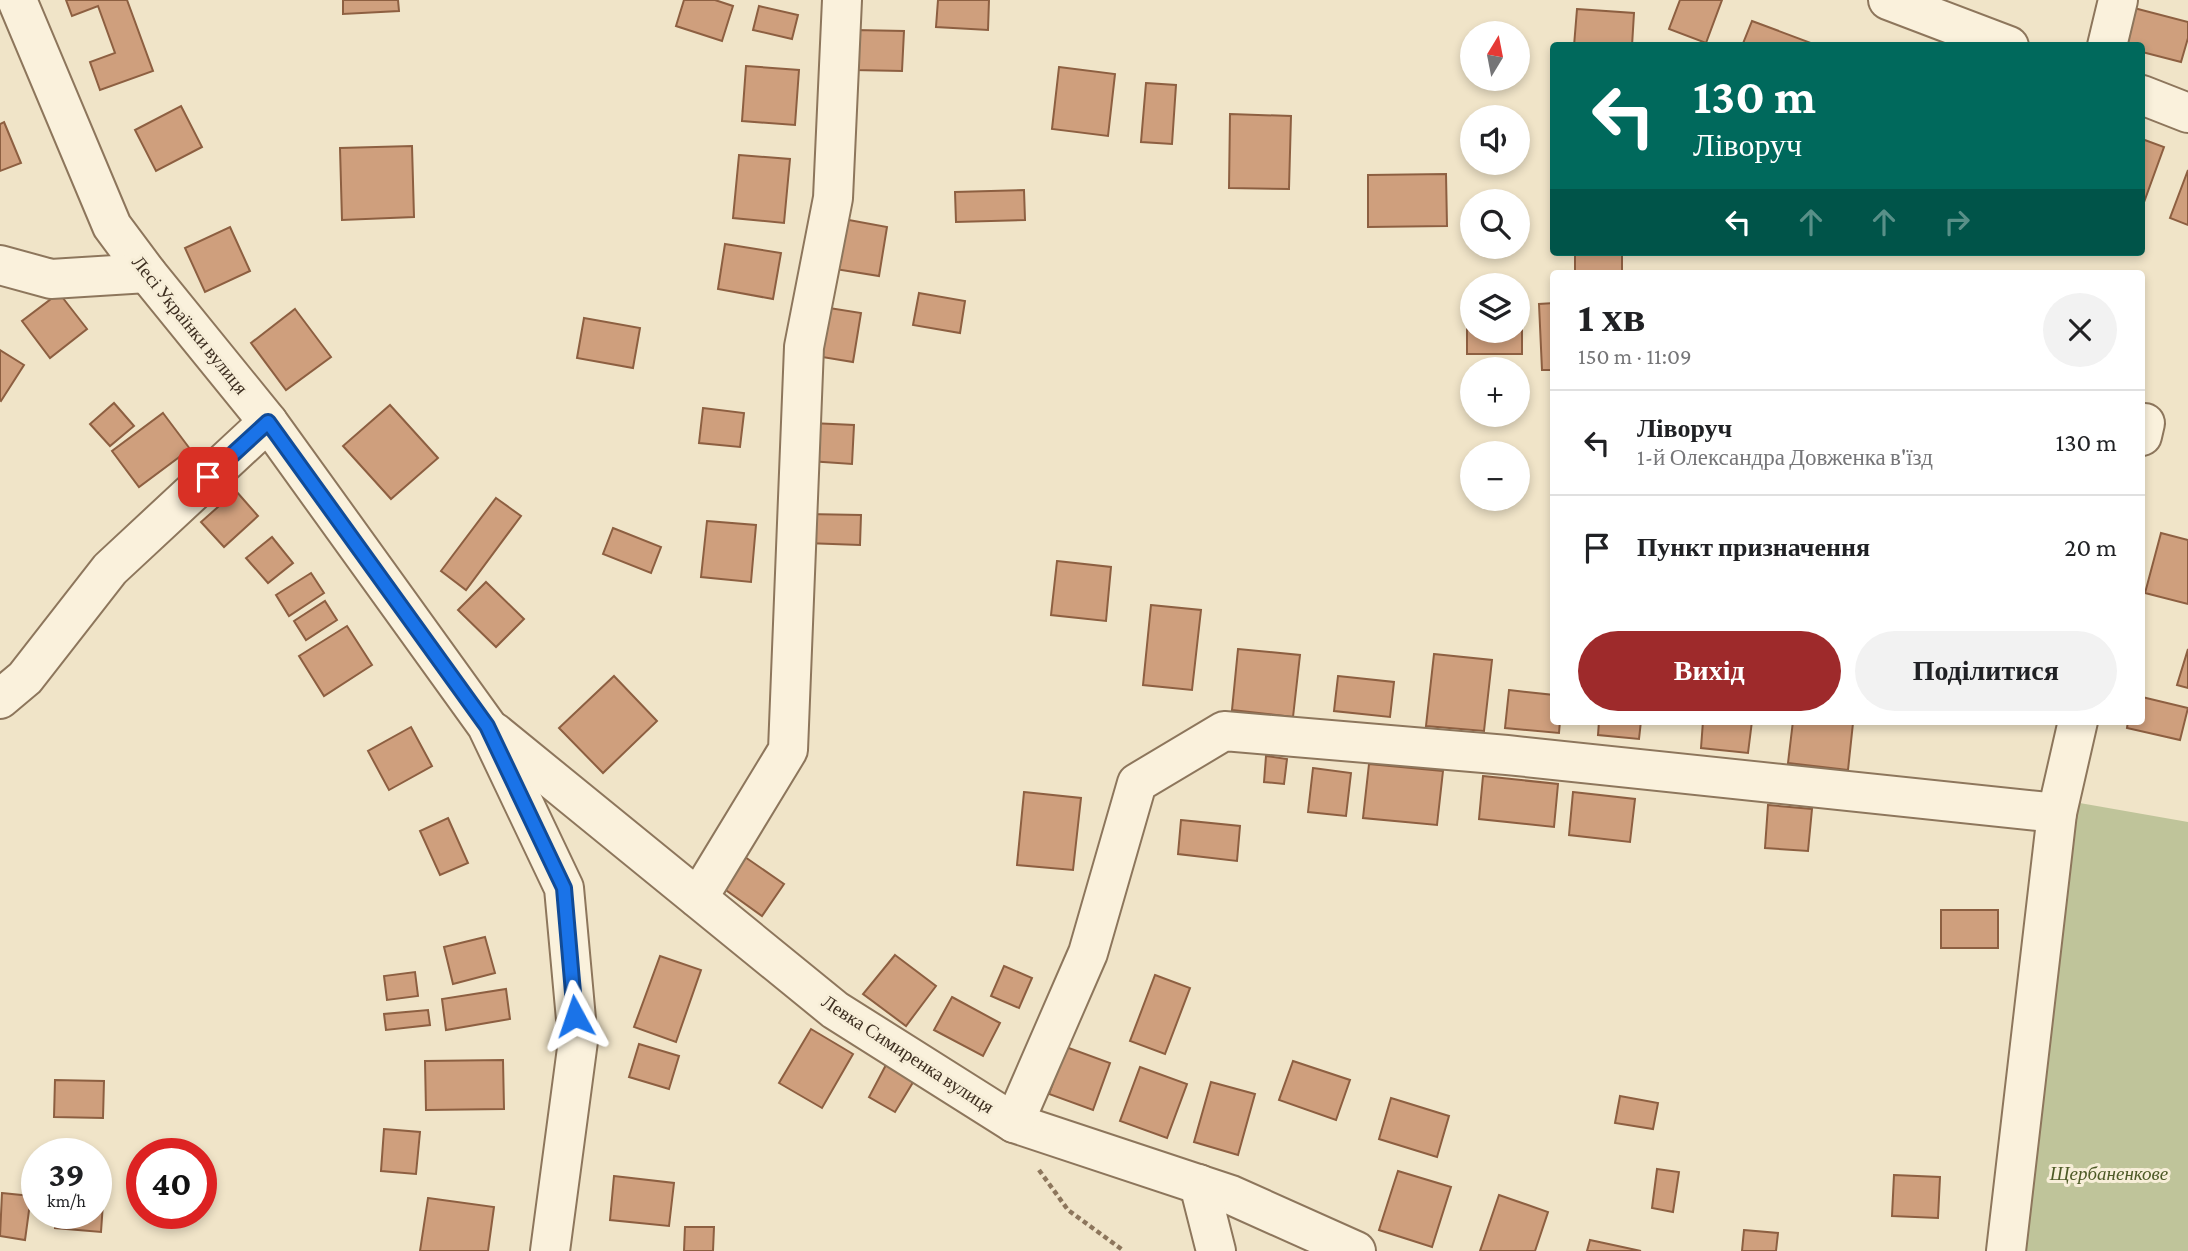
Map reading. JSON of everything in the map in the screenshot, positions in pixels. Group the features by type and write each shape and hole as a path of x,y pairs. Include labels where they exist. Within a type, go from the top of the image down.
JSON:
{"street":[{"name":"Лесі Українки вулиця","path":"17,0 111,226 268,422 487,726 564,888 578,1041 550,1251"},
{"path":"698,898 788,750 804,347 833,198 842,0"},
{"path":"1888,0 1998,42"},
{"path":"2108,42 2118,0"},
{"path":"2145,96 2188,113"},
{"path":"0,265 51,279 147,273"},
{"path":"0,699 25,678 110,569 268,422"},
{"path":"2006,1251 2057,813 2077,725"},
{"name":"Левка Симиренка вулиця","path":"487,726 835,1010 1014,1123 1231,1195 1356,1251"},
{"path":"1014,1123 1088,953 1138,783 1224,731 1507,755 2057,813"},
{"path":"1199,1184 1216,1251"}],"path":[{"path":"1014,1123 1035,1166 1068,1210 1124,1251"}],"green space":[{"name":"Щербаненкове","path":"2074,802 2188,822 2188,1251 2021,1251"}],"building":[{"path":"66,0 127,0 153,71 100,90 90,62 115,53 98,6 72,16"},
{"path":"343,0 398,0 399,11 343,14"},
{"path":"684,0 715,0 733,6 722,41 676,26"},
{"path":"938,0 989,0 988,30 936,27"},
{"path":"1680,0 1722,0 1706,42 1669,29"},
{"path":"759,6 798,15 792,39 753,30"},
{"path":"2134,8 2188,22 2188,38 2181,62 2145,53 2145,42 2125,42"},
{"path":"1577,9 1634,13 1632,42 1574,42"},
{"path":"1752,21 1808,42 1744,42"},
{"path":"855,30 904,31 902,71 854,70"},
{"path":"746,66 799,70 795,125 742,121"},
{"path":"1059,67 1115,74 1108,136 1052,129"},
{"path":"1146,83 1176,85 1172,144 1141,142"},
{"path":"181,106 202,147 156,171 135,130"},
{"path":"1230,114 1291,116 1289,189 1229,188"},
{"path":"4,122 21,163 0,171 0,124"},
{"path":"2145,140 2164,147 2145,199"},
{"path":"412,146 414,217 342,220 340,148"},
{"path":"739,155 790,159 784,223 733,218"},
{"path":"2188,170 2188,225 2170,218"},
{"path":"1446,174 1447,226 1368,227 1368,175"},
{"path":"1024,190 1025,220 956,222 955,192"},
{"path":"838,218 887,227 879,276 829,268"},
{"path":"230,227 250,271 205,292 185,248"},
{"path":"725,244 781,253 773,299 718,289"},
{"path":"1575,256 1622,256 1622,270 1575,270"},
{"path":"59,293 87,329 50,358 22,321"},
{"path":"919,293 965,301 960,333 913,325"},
{"path":"1550,303 1550,370 1542,370 1539,304"},
{"path":"823,307 861,313 853,362 816,356"},
{"path":"295,309 331,357 286,390 251,343"},
{"path":"584,318 640,328 633,368 577,358"},
{"path":"1467,343 1522,343 1522,354 1467,354"},
{"path":"0,350 24,365 1,401 0,400"},
{"path":"114,403 134,426 110,446 90,424"},
{"path":"390,405 438,458 391,499 343,446"},
{"path":"703,408 744,413 740,447 699,443"},
{"path":"163,413 190,449 139,487 112,451"},
{"path":"811,423 854,425 852,464 809,461"},
{"path":"236,491 258,516 224,547 201,522"},
{"path":"496,498 521,516 466,590 441,571"},
{"path":"806,514 861,515 860,545 805,543"},
{"path":"707,521 756,525 751,582 701,577"},
{"path":"613,528 661,547 651,573 603,554"},
{"path":"2161,533 2188,540 2188,604 2145,593"},
{"path":"272,537 293,563 268,583 246,558"},
{"path":"1057,561 1111,567 1106,621 1051,615"},
{"path":"311,573 324,593 289,616 276,595"},
{"path":"486,582 524,619 496,647 458,610"},
{"path":"325,601 337,620 306,640 294,621"},
{"path":"1151,605 1201,610 1192,690 1143,685"},
{"path":"347,626 372,665 324,696 299,656"},
{"path":"1238,649 1300,655 1293,717 1232,710"},
{"path":"2188,649 2188,688 2177,685"},
{"path":"1434,654 1492,660 1484,731 1426,726"},
{"path":"614,676 657,721 603,773 559,728"},
{"path":"1338,676 1394,682 1390,717 1334,711"},
{"path":"1509,690 1550,695 1550,725 1560,725 1559,733 1505,728"},
{"path":"2145,698 2188,708 2180,740 2127,728 2127,725 2145,725"},
{"path":"1599,725 1641,725 1639,739 1598,735"},
{"path":"1703,725 1752,725 1748,753 1701,748"},
{"path":"1793,725 1853,725 1848,770 1788,763"},
{"path":"411,727 432,766 389,790 368,751"},
{"path":"1266,756 1287,759 1284,784 1264,782"},
{"path":"1369,764 1443,771 1437,825 1363,818"},
{"path":"1313,768 1351,773 1346,816 1308,812"},
{"path":"1483,776 1558,784 1554,827 1479,819"},
{"path":"1024,792 1081,798 1073,870 1017,865"},
{"path":"1573,792 1635,799 1630,842 1569,835"},
{"path":"1768,805 1812,809 1808,851 1765,848"},
{"path":"448,818 468,863 440,875 420,831"},
{"path":"1181,820 1240,826 1237,861 1178,854"},
{"path":"745,857 784,884 762,916 723,888"},
{"path":"1941,910 1998,910 1998,948 1941,948"},
{"path":"485,937 495,973 453,984 444,947"},
{"path":"895,955 936,986 906,1026 863,994"},
{"path":"660,956 701,970 676,1042 634,1027"},
{"path":"1004,966 1032,978 1019,1008 991,996"},
{"path":"415,972 418,996 387,1000 384,976"},
{"path":"1155,975 1190,988 1165,1054 1130,1041"},
{"path":"506,989 510,1019 446,1030 442,999"},
{"path":"952,997 1000,1023 983,1056 934,1030"},
{"path":"428,1010 430,1025 386,1030 384,1014"},
{"path":"811,1029 853,1054 822,1108 779,1083"},
{"path":"639,1044 679,1056 669,1089 629,1077"},
{"path":"1066,1047 1110,1063 1093,1110 1049,1094"},
{"path":"503,1060 504,1109 426,1110 425,1061"},
{"path":"1293,1061 1350,1080 1336,1120 1279,1100"},
{"path":"887,1063 915,1079 895,1112 869,1097"},
{"path":"1140,1067 1187,1084 1167,1138 1120,1121"},
{"path":"55,1080 104,1081 103,1118 54,1117"},
{"path":"1211,1082 1255,1094 1238,1155 1194,1142"},
{"path":"1620,1096 1658,1103 1653,1129 1615,1123"},
{"path":"1391,1098 1449,1116 1437,1157 1379,1139"},
{"path":"384,1129 420,1132 416,1174 381,1171"},
{"path":"1657,1169 1679,1172 1673,1212 1652,1208"},
{"path":"1398,1171 1451,1187 1432,1247 1379,1230"},
{"path":"1894,1175 1940,1177 1938,1218 1892,1216"},
{"path":"614,1176 674,1183 669,1226 610,1220"},
{"path":"2,1193 21,1195 21,1229 26,1229 25,1240 0,1236"},
{"path":"1499,1195 1548,1212 1535,1251 1480,1251"},
{"path":"428,1198 494,1207 488,1251 420,1251"},
{"path":"685,1227 714,1227 713,1251 684,1251"},
{"path":"66,1229 101,1229 101,1232"},
{"path":"1744,1230 1778,1233 1776,1251 1742,1251"},
{"path":"1590,1240 1641,1251 1587,1251"}],"route":[{"path":"208,477 268,422 487,726 564,888 575,1016"}]}
